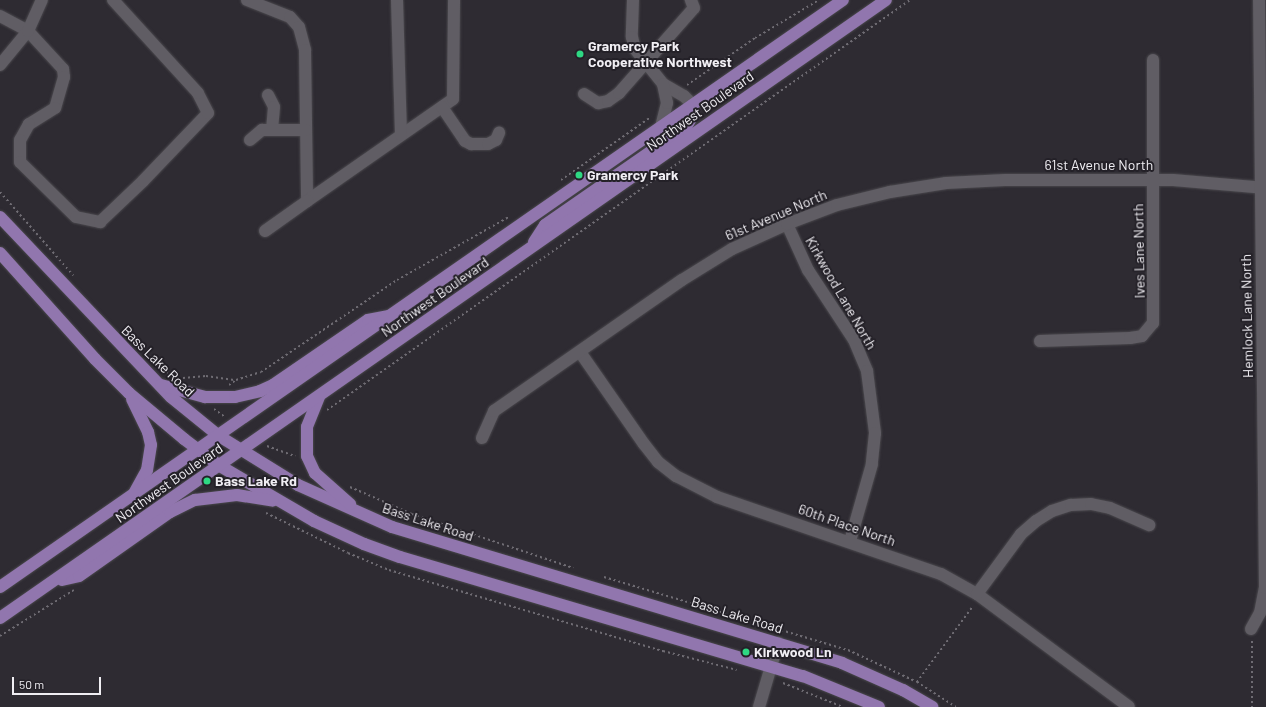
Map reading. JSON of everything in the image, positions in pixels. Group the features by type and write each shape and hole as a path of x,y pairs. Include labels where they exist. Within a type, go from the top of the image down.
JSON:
{"main road":[{"name":"Northwest Boulevard","path":"0,587 393,315 843,0"},
{"name":"Northwest Boulevard","path":"0,618 242,451 528,249 886,0"},
{"path":"528,249 545,225 686,127 694,115 692,105"},
{"name":"Bass Lake Road","path":"0,217 157,384 219,436 298,485 363,515 461,549 778,643 875,676 933,707"},
{"path":"0,253 95,359 129,393 220,466 279,502 353,540 400,557 771,666 836,688 879,707"},
{"path":"157,384 205,397 246,395 273,385 368,320 393,315"},
{"path":"129,393 148,432 151,445 147,470 134,494"},
{"path":"319,396 307,427 307,456 309,463 325,484 363,515"},
{"path":"53,582 79,576 170,512 195,500 237,495 279,502"}],"street":[{"path":"0,65 28,31 42,0"},
{"path":"0,16 28,31 63,69 64,77 55,108 29,124 20,140 20,162 76,217 100,222 143,181 208,113 198,93 113,0"},
{"path":"247,0 290,17 299,27 306,50 307,201"},
{"path":"397,0 401,135"},
{"path":"265,231 453,99 454,0"},
{"path":"633,0 632,37 635,49 663,84 684,96 692,105"},
{"name":"Hemlock Lane North","path":"1251,629 1260,613 1266,588 1263,188 1259,0"},
{"path":"584,94 598,103 608,101 619,93 696,3"},
{"name":"Ives Lane North","path":"1040,340 1130,338 1142,336 1153,324 1153,60"},
{"path":"661,127 667,103 663,84"},
{"path":"268,95 274,107 272,129"},
{"path":"442,106 465,141 471,144 488,144 496,140 499,133"},
{"path":"250,140 262,130 306,130"},
{"name":"61st Avenue North","path":"482,438 494,411 682,280 732,249 787,224 837,205 875,196 946,183 1005,180 1153,180 1263,188"},
{"name":"Kirkwood Lane North","path":"787,224 808,270 854,340 867,371 875,433 873,457 865,496 850,541"},
{"name":"60th Place North","path":"580,352 644,444 658,462 676,476 717,497 850,541 941,574 977,594 1129,707"},
{"path":"977,594 1021,534 1036,520 1052,511 1071,505 1091,504 1110,508 1149,525"},
{"path":"759,707 778,643"}],"path":[{"path":"683,88 749,42 819,0"},
{"path":"326,411 387,366 910,0"},
{"path":"560,181 656,114"},
{"path":"0,192 78,281"},
{"path":"223,388 236,380 261,372 397,280 510,216"},
{"path":"156,363 173,376"},
{"path":"185,383 178,379 206,376 236,380"},
{"path":"210,406 226,418"},
{"path":"213,414 216,411"},
{"path":"266,446 299,457"},
{"path":"266,452 270,448"},
{"path":"344,484 412,514 579,570"},
{"path":"264,512 348,553 389,570 663,651 739,671"},
{"path":"600,576 829,642 917,682 956,707"},
{"path":"917,682 973,606 977,594"},
{"path":"1251,629 1252,707"},
{"path":"767,678 843,707"}],"place":[{"name":"Gramercy Park Cooperative Northwest","path":"580,54"},
{"name":"Gramercy Park","path":"579,175"},
{"name":"Bass Lake Rd","path":"207,481"},
{"name":"Kirkwood Ln","path":"746,652"}]}
